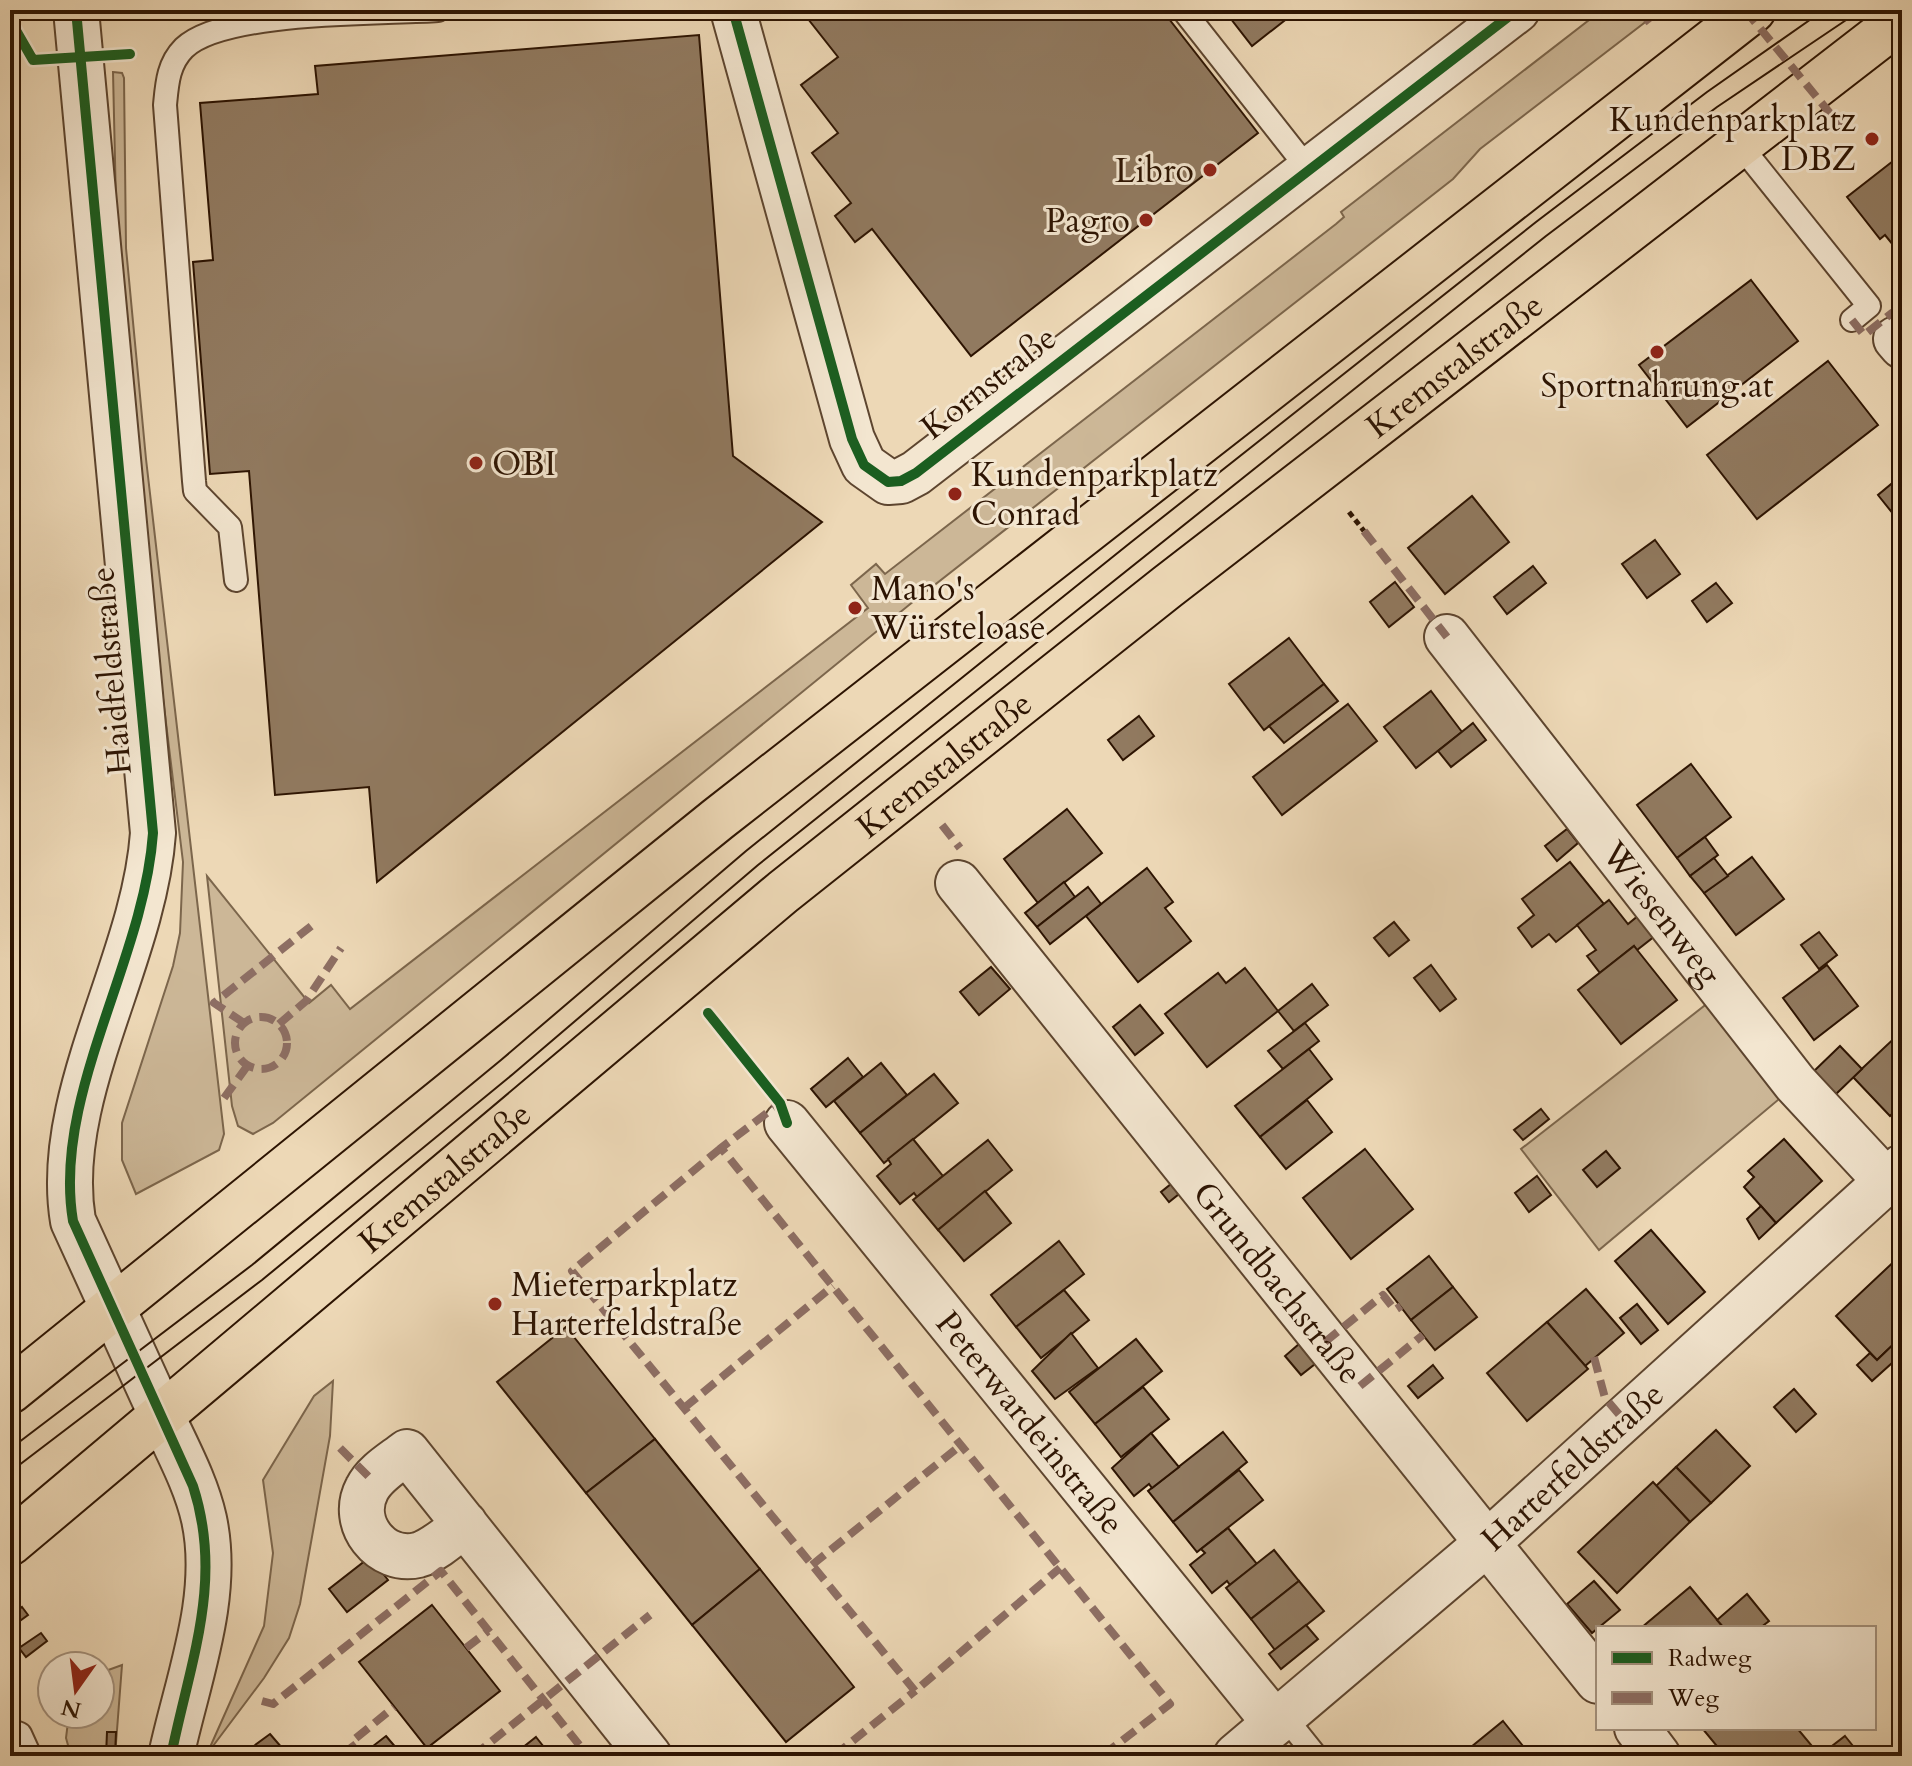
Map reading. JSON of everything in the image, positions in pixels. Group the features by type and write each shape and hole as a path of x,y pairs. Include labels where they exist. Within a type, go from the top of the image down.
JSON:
{"main road":[{"path":"10,1391 755,790 1753,10"},
{"name":"Kremstalstraße","path":"10,1543 783,892 1167,587 1902,19"}],"street":[{"name":"Haidfeldstraße","path":"76,10 153,833 145,899 82,1100 69,1151 67,1190 73,1221 193,1486 204,1520 207,1549 202,1619 171,1756"},
{"name":"Kornstraße","path":"733,10 852,439 864,465 888,482 901,481 916,473 1517,10"},
{"name":"Wiesenweg","path":"1447,637 1795,1083 1894,1174"},
{"name":"Grundbachstraße","path":"958,883 1596,1679"},
{"name":"Peterwardeinstraße","path":"787,1123 1280,1719"},
{"name":"Harterfeldstraße","path":"1236,1756 1486,1544 1894,1174"},
{"path":"465,1524 649,1756"},
{"path":"1638,1730 1658,1756"}],"lane":[{"path":"236,580 230,527 195,491 165,105 168,72 183,49 207,32 244,23 438,10"},
{"path":"1183,10 1309,170"},
{"path":"1740,145 1869,306 1852,320"},
{"path":"1280,1719 1316,1756"},
{"path":"15,1732 30,1756"}],"path":[{"path":"1349,512 1364,531"}],"shaded area":[{"path":"1602,10 1661,10 1480,149 1453,179 909,605 273,1123 253,1134 238,1126 232,1106 207,876 309,1003 331,985 350,1009 868,608 851,585 876,564 885,574 1336,224 1344,217 1341,212"},
{"path":"113,72 122,73 124,78 126,248 146,459 224,1134 219,1150 136,1194 122,1160 122,1123 173,966 180,933 183,862 134,461 117,248"},
{"path":"1713,999 1785,1094 1599,1250 1521,1149"},
{"path":"333,1381 330,1436 300,1604 289,1638 264,1678 207,1754 264,1626 273,1553 263,1480 314,1396"},
{"path":"122,1665 115,1756 71,1756 67,1730 116,1730 116,1667"}],"building":[{"path":"801,10 1162,10 1258,133 971,356 872,229 855,242 835,216 851,203 812,153 838,133 801,85 838,57"},
{"path":"1224,10 1298,10 1252,46"},
{"name":"OBI","path":"699,35 733,456 822,522 377,882 369,787 275,795 249,471 210,474 193,262 213,260 200,103 318,94 315,66"},
{"path":"1902,154 1902,256 1885,235 1880,239 1847,197"},
{"path":"1751,280 1798,341 1687,427 1639,365"},
{"path":"1828,361 1878,425 1757,519 1707,455"},
{"path":"1902,475 1902,525 1878,495"},
{"path":"1472,496 1509,542 1445,594 1408,548"},
{"path":"1655,540 1680,574 1647,598 1622,564"},
{"path":"1533,566 1546,583 1507,614 1494,597"},
{"path":"1395,582 1414,607 1389,627 1370,602"},
{"path":"1716,583 1732,603 1707,622 1692,601"},
{"path":"1289,638 1324,684 1264,730 1229,684"},
{"path":"1324,684 1338,701 1284,743 1269,726"},
{"path":"1431,691 1462,732 1416,768 1384,727"},
{"path":"1348,704 1377,741 1282,815 1253,777"},
{"path":"1139,716 1154,736 1123,760 1108,740"},
{"path":"1473,723 1486,740 1451,767 1438,751"},
{"path":"1691,764 1731,817 1677,858 1637,805"},
{"path":"1067,809 1102,853 1038,903 1004,859"},
{"path":"1567,829 1578,843 1557,861 1545,846"},
{"path":"1705,837 1718,855 1690,876 1677,858"},
{"path":"1752,857 1784,899 1736,935 1704,893"},
{"path":"1714,858 1728,876 1704,893 1690,876"},
{"path":"1570,862 1604,904 1556,942 1549,934 1532,947 1518,928 1534,915 1522,899"},
{"path":"1147,868 1173,902 1165,908 1191,941 1138,982 1086,916"},
{"path":"1064,882 1075,897 1037,927 1025,913"},
{"path":"1088,887 1101,904 1050,944 1037,927"},
{"path":"1609,900 1628,924 1644,911 1660,932 1637,950 1634,946 1600,973 1587,956 1596,950 1577,925"},
{"path":"1394,922 1409,940 1389,956 1374,938"},
{"path":"1819,932 1837,955 1819,969 1801,945"},
{"path":"1634,946 1677,1000 1621,1044 1578,990"},
{"path":"1431,965 1456,999 1440,1011 1414,978"},
{"path":"1827,965 1858,1006 1814,1040 1783,998"},
{"path":"991,967 1010,989 979,1015 960,992"},
{"path":"1245,968 1278,1011 1207,1067 1165,1014 1218,973 1226,983"},
{"path":"1312,984 1328,1005 1294,1031 1278,1011"},
{"path":"1140,1005 1163,1033 1135,1055 1113,1027"},
{"path":"1305,1023 1319,1041 1283,1069 1268,1051"},
{"path":"1902,1031 1902,1104 1890,1116 1853,1077"},
{"path":"1840,1046 1862,1069 1835,1095 1813,1072"},
{"path":"1309,1049 1332,1079 1260,1137 1235,1106"},
{"path":"848,1058 863,1077 826,1107 811,1089"},
{"path":"881,1063 907,1095 860,1133 834,1101"},
{"path":"934,1074 958,1103 884,1163 860,1133"},
{"path":"1307,1100 1332,1132 1286,1169 1260,1137"},
{"path":"1541,1109 1549,1119 1523,1140 1514,1130"},
{"path":"913,1139 943,1176 917,1197 914,1193 900,1204 877,1176 891,1164 888,1159"},
{"path":"1784,1139 1822,1181 1776,1223 1744,1187 1754,1177 1748,1171"},
{"path":"988,1140 1012,1170 938,1230 913,1200"},
{"path":"1365,1149 1413,1209 1351,1259 1303,1198"},
{"path":"1606,1151 1620,1168 1597,1187 1583,1170"},
{"path":"1537,1176 1551,1195 1529,1212 1515,1193"},
{"path":"1171,1184 1179,1194 1169,1202 1161,1192"},
{"path":"985,1191 1011,1223 964,1261 938,1230"},
{"path":"1761,1206 1776,1223 1759,1239 1747,1219"},
{"path":"1651,1230 1705,1292 1668,1324 1615,1261"},
{"path":"1059,1241 1084,1274 1016,1327 991,1295"},
{"path":"1902,1254 1902,1336 1877,1360 1836,1316"},
{"path":"1429,1256 1453,1287 1411,1320 1387,1289"},
{"path":"1453,1287 1477,1317 1435,1350 1411,1320"},
{"path":"1586,1289 1624,1333 1585,1366 1547,1322"},
{"path":"1064,1290 1089,1320 1041,1358 1016,1327"},
{"path":"1637,1304 1658,1330 1641,1344 1620,1318"},
{"path":"1547,1322 1588,1369 1527,1421 1487,1373"},
{"path":"566,1327 655,1439 586,1493 497,1382"},
{"path":"1071,1333 1098,1368 1055,1399 1032,1371"},
{"path":"1902,1336 1902,1354 1872,1381 1857,1365 1870,1353 1877,1360"},
{"path":"1136,1339 1162,1371 1095,1424 1069,1392"},
{"path":"1299,1344 1315,1364 1301,1375 1285,1356"},
{"path":"1433,1365 1443,1378 1418,1398 1408,1386"},
{"path":"1143,1387 1169,1419 1121,1457 1095,1424"},
{"path":"1794,1389 1816,1414 1796,1432 1774,1407"},
{"path":"1716,1430 1750,1466 1711,1503 1676,1467"},
{"path":"1223,1432 1247,1462 1173,1522 1148,1491"},
{"path":"1151,1433 1179,1467 1152,1488 1149,1484 1134,1496 1112,1468"},
{"path":"655,1439 760,1569 692,1625 586,1493"},
{"path":"1676,1467 1711,1503 1690,1522 1656,1486"},
{"path":"1239,1470 1263,1500 1197,1552 1173,1522"},
{"path":"1653,1482 1690,1522 1617,1593 1578,1552"},
{"path":"1228,1528 1257,1564 1230,1585 1227,1581 1212,1593 1190,1565 1205,1553 1201,1549"},
{"path":"1274,1550 1299,1581 1251,1619 1226,1588"},
{"path":"370,1557 388,1580 347,1612 329,1589"},
{"path":"760,1569 854,1687 786,1742 692,1625"},
{"path":"1299,1581 1324,1611 1275,1650 1251,1619"},
{"path":"1594,1581 1620,1610 1601,1626 1596,1626 1592,1633 1567,1604"},
{"path":"1690,1587 1722,1626 1643,1626"},
{"path":"1747,1594 1769,1621 1763,1626 1722,1626 1717,1620"},
{"path":"432,1605 500,1691 427,1748 359,1662"},
{"path":"22,1607 28,1615 10,1628 10,1616"},
{"path":"1306,1625 1318,1639 1281,1669 1269,1654"},
{"path":"41,1633 47,1641 26,1657 19,1648"},
{"path":"1503,1721 1531,1756 1460,1756"},
{"path":"1704,1730 1799,1730 1812,1746 1799,1756 1765,1756 1761,1751 1755,1756 1725,1756"},
{"path":"107,1732 116,1732 115,1756 106,1756"},
{"path":"270,1734 289,1756 243,1756 243,1754"},
{"path":"386,1736 403,1756 367,1756 364,1753"},
{"path":"1845,1736 1861,1756 1819,1756"},
{"path":"536,1737 551,1756 512,1756"}],"tram line":[{"path":"10,1449 252,1265 501,1060 746,851 1130,543 1536,222 1707,92 1824,10"},
{"path":"10,1472 262,1280 513,1074 758,865 1546,236 1717,107 1861,10"}],"marked path":[{"path":"1640,10 1653,27"},
{"path":"1745,10 1843,129"},
{"path":"1852,320 1864,335 1892,313 1902,325"},
{"path":"1364,531 1447,637"},
{"path":"942,825 960,848"},
{"path":"244,1023 214,1003 315,923"},
{"path":"279,1024 306,1001 341,948"},
{"path":"261,1017 279,1025 287,1043 279,1061 261,1069 243,1061 235,1043 243,1025 261,1017"},
{"path":"224,1098 248,1065"},
{"path":"776,1097 780,1103 721,1148 1170,1704 1102,1756"},
{"path":"721,1148 572,1271 915,1691 1060,1568"},
{"path":"684,1408 833,1286"},
{"path":"1325,1342 1383,1295 1395,1310 1401,1306"},
{"path":"1360,1386 1423,1335"},
{"path":"1594,1357 1605,1398 1623,1419"},
{"path":"812,1565 961,1445"},
{"path":"340,1448 372,1480"},
{"path":"262,1701 273,1704 441,1571 588,1756"},
{"path":"473,1756 650,1615"},
{"path":"466,1648 488,1631"},
{"path":"834,1756 915,1691"},
{"path":"360,1756 350,1743 394,1707"}],"cycle path":[{"path":"76,10 153,833 146,882 134,930 87,1077 75,1125 70,1173 73,1221 193,1486 202,1521 205,1588 201,1621 171,1756"},
{"path":"733,10 852,439 864,465 888,482 901,481 916,473 1517,10"},
{"path":"10,20 33,60 130,54"},
{"path":"708,1013 780,1103 787,1123"}],"place":[{"name":"Kundenparkplatz DBZ","path":"1872,139"},
{"name":"Libro","path":"1210,170"},
{"name":"Pagro","path":"1146,220"},
{"name":"Sportnahrung.at","path":"1657,352"},
{"name":"OBI","path":"476,463"},
{"name":"Kundenparkplatz Conrad","path":"955,494"},
{"name":"Mano's Würsteloase","path":"855,608"},
{"name":"Mieterparkplatz Harterfeldstraße","path":"495,1304"}]}
